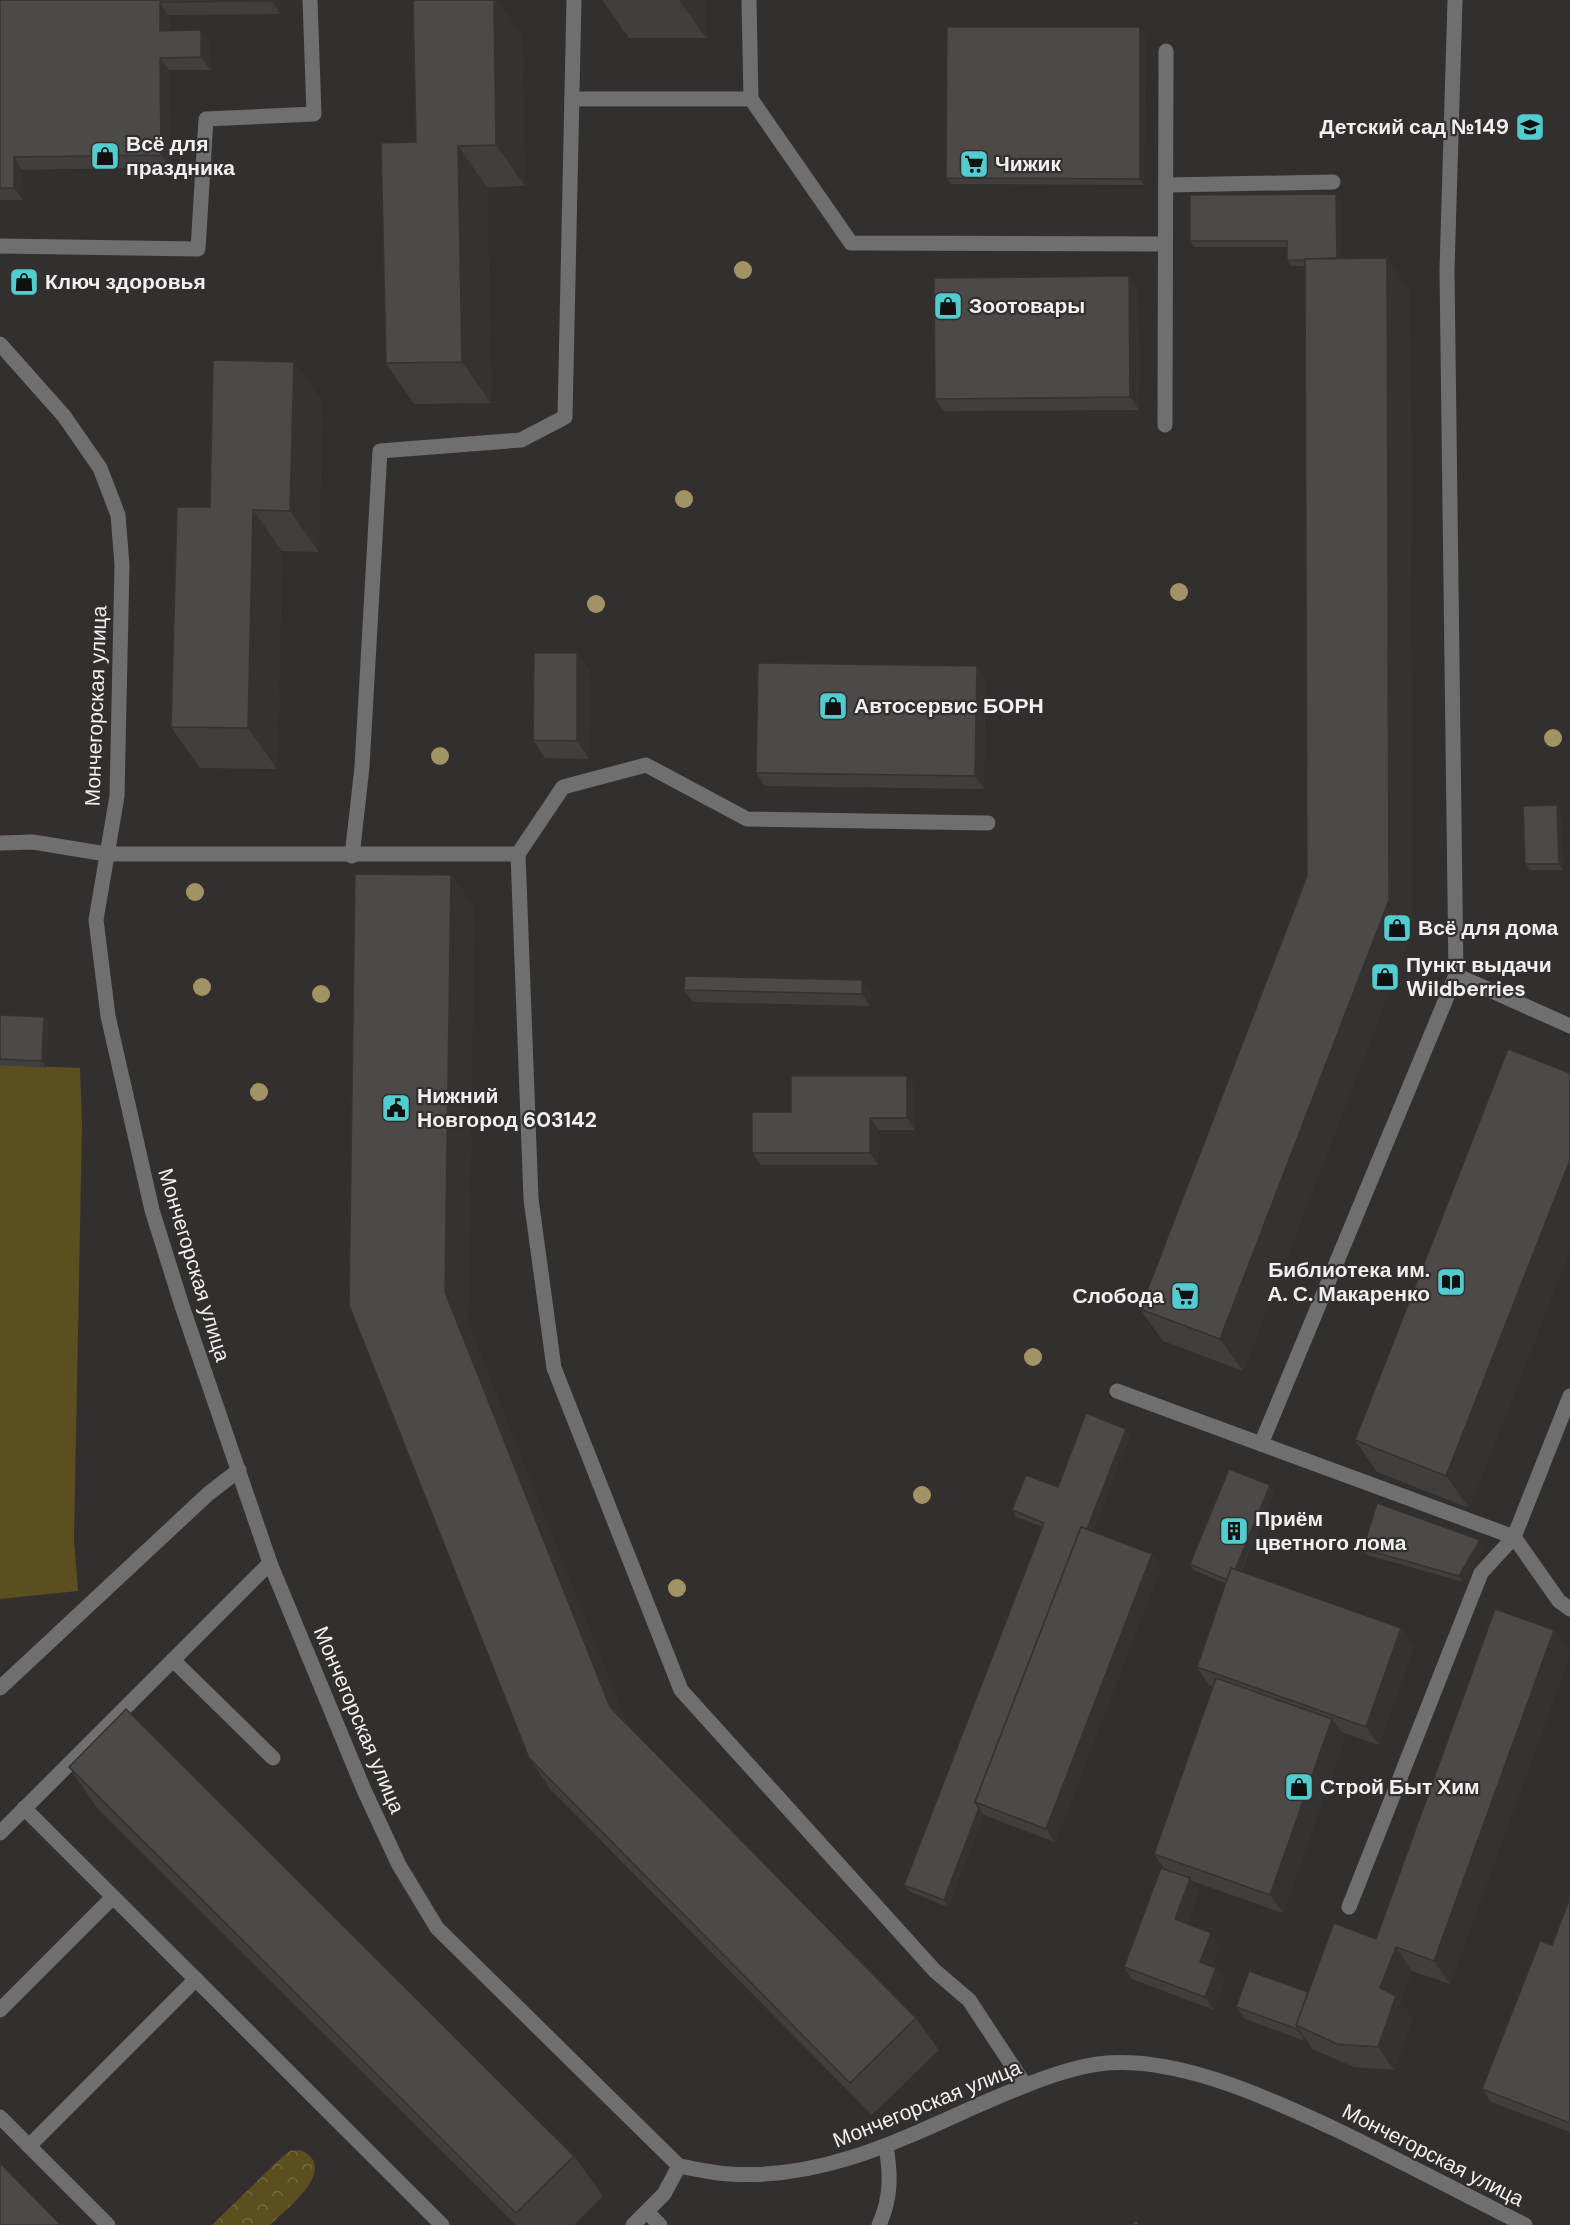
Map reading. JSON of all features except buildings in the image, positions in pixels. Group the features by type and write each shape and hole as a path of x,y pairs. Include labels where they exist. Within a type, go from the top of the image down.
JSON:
{"street":[{"path":"0,246 198,249 206,119 314,114 310,0"},
{"path":"352,856 362,767 380,451 521,440 566,417 574,0"},
{"path":"749,0 750,99 851,243 1165,244"},
{"path":"1261,1444 1456,975 1447,270 1455,0"},
{"path":"1165,425 1166,51"},
{"path":"572,99 750,99"},
{"path":"1166,185 1333,183"},
{"name":"Мончегорская улица","path":"0,344 64,416 100,468 118,515 122,565 117,796 96,920 108,1016 152,1210 182,1306 270,1563 364,1790 399,1865 436,1928 679,2166 728,2174 763,2175 833,2165 886,2147 1025,2085 1098,2064 1165,2066 1263,2096 1379,2150 1525,2225"},
{"path":"988,823 747,819 646,765 563,787 518,854 531,1199 554,1368 681,1690 935,1971 969,2000 1025,2085"},
{"path":"0,843 33,842 106,854 352,856 518,854"},
{"path":"1456,975 1570,1026"},
{"path":"1117,1391 1514,1538 1559,1602 1570,1609"},
{"path":"1349,1907 1481,1573 1514,1538 1570,1396"},
{"path":"0,1688 208,1494 239,1470"},
{"path":"0,1833 270,1563"},
{"path":"173,1660 273,1758"},
{"path":"24,1808 442,2225"},
{"path":"0,2010 113,1897"},
{"path":"29,2146 196,1979"},
{"path":"0,2117 108,2225"},
{"path":"879,2225 890,2191 890,2168 886,2147"},
{"path":"633,2225 664,2194 679,2166"},
{"path":"647,2212 660,2225"}],"green space":[{"path":"0,1065 80,1068 82,1125 74,1539 78,1591 0,1599"},
{"path":"301,2150 312,2158 315,2167 313,2178 298,2199 270,2225 212,2225 281,2158 290,2151"}],"place":[{"name":"Детский сад №149","path":"1530,127"},
{"name":"Всё для праздника","path":"105,156"},
{"name":"Чижик","path":"974,164"},
{"name":"Ключ здоровья","path":"24,282"},
{"name":"Зоотовары","path":"948,306"},
{"name":"Автосервис БОРН","path":"833,706"},
{"name":"Всё для дома","path":"1397,928"},
{"name":"Пункт выдачи Wildberries","path":"1385,977"},
{"name":"Нижний Новгород 603142","path":"396,1108"},
{"name":"Библиотека им. А. С. Макаренко","path":"1451,1282"},
{"name":"Слобода","path":"1185,1296"},
{"name":"Приём цветного лома","path":"1234,1531"},
{"name":"Строй Быт Хим","path":"1299,1787"}]}
